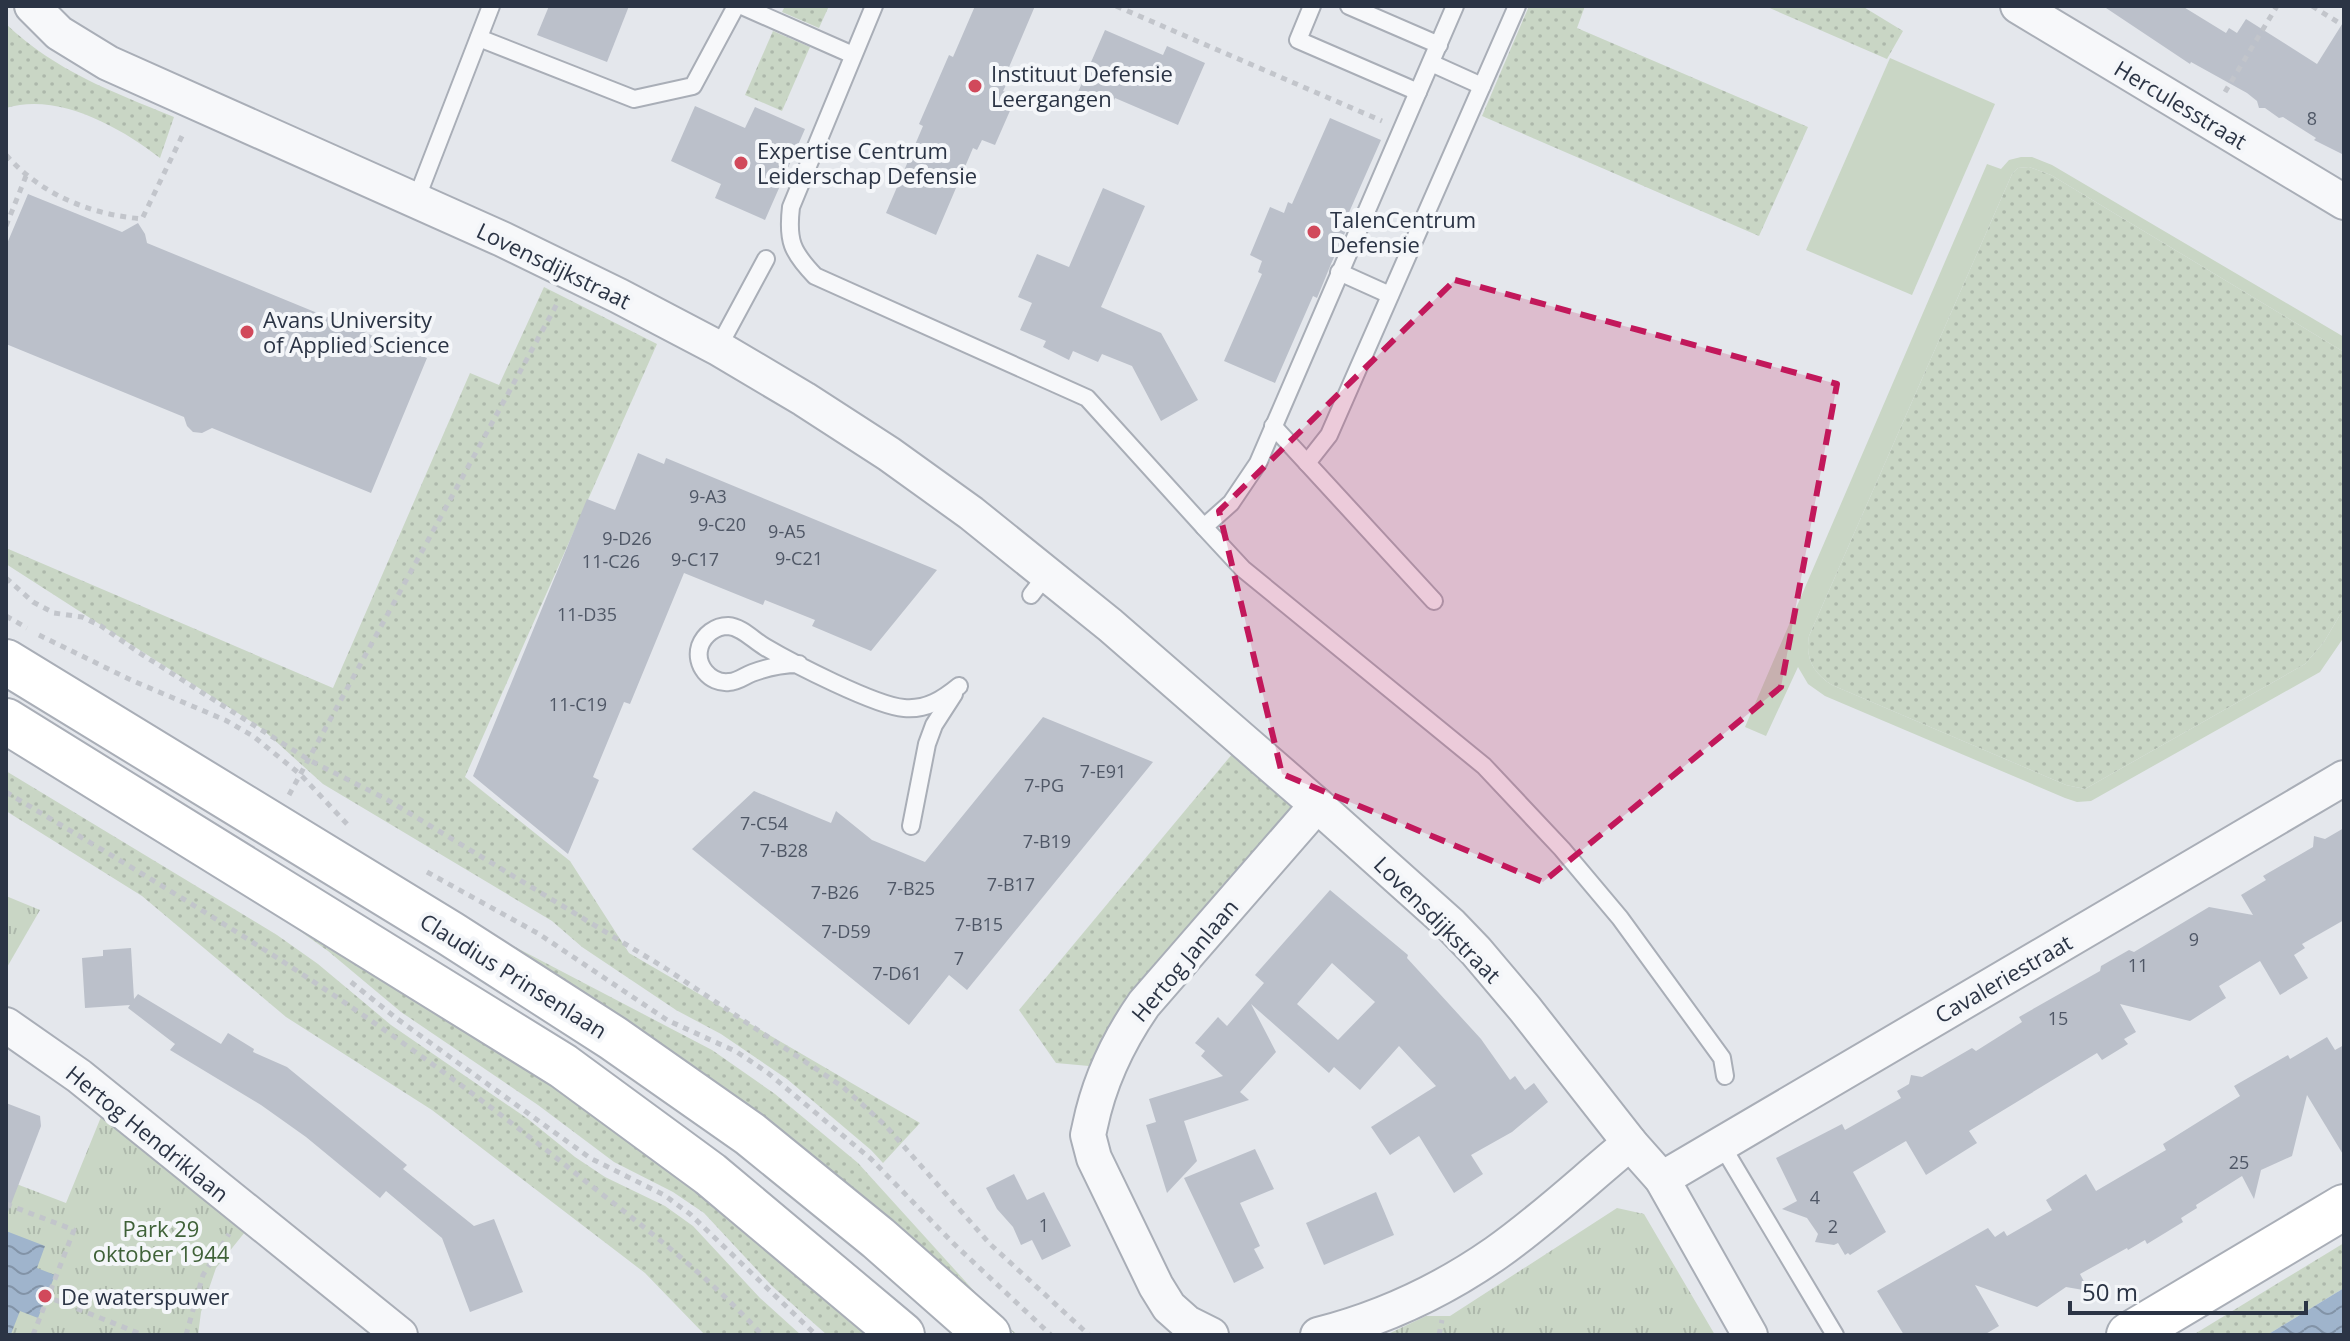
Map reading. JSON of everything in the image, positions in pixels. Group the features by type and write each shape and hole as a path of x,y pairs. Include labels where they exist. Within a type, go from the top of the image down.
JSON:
{"main road":[{"name":"Claudius Prinsenlaan","path":"6,662 344,868 613,1038 750,1134 889,1248 988,1335"},
{"path":"6,721 563,1066 710,1174 902,1335"},
{"path":"2129,1335 2344,1207"}],"street":[{"name":"Lovensdijkstraat","path":"32,6 59,33 91,53 573,273 718,348 889,454 1039,584 1110,625 1317,805 1476,951 1662,1179 1750,1335"},
{"name":"Herculesstraat","path":"2018,6 2344,202"},
{"name":"Cavaleriestraat","path":"1662,1179 2344,778"},
{"name":"Hertog Janlaan","path":"1211,1335 1177,1316 1156,1286 1094,1158 1088,1135 1113,1056 1138,1012 1317,805"},
{"name":"Hertog Hendriklaan","path":"6,1025 79,1076 400,1335"},
{"path":"1318,1335 1378,1316 1449,1283 1481,1264 1630,1143"}],"lane":[{"path":"416,200 491,6"},
{"path":"479,38 634,99 693,86 736,6"},
{"path":"742,6 853,55"},
{"path":"874,6 791,207 788,229 795,255 815,276 1087,398 1243,569 1494,776 1562,849 1620,918 1722,1058 1725,1076"},
{"path":"1312,6 1298,40 1418,92"},
{"path":"1349,6 1439,45"},
{"path":"1204,527 1231,503 1258,463 1455,6"},
{"path":"1307,463 1329,435 1517,6"},
{"path":"1431,63 1482,86"},
{"path":"718,348 766,259"},
{"path":"1339,272 1390,295"},
{"path":"1273,426 1434,601"},
{"path":"799,664 771,666 728,683 709,677 698,652 706,636 721,627 730,626 799,664 879,702 904,708 934,703 959,686 930,735 911,826"},
{"path":"1721,1144 1835,1335"}],"path":[{"path":"1116,6 1401,129"},
{"path":"2208,121 2277,6"},
{"path":"2312,6 2344,26"},
{"path":"6,155 43,189 77,204 120,217 142,219 198,103"},
{"path":"6,226 26,176"},
{"path":"289,796 573,273"},
{"path":"6,578 33,602 54,613 82,617 101,626 309,760 386,799 665,968 843,1087 886,1126 990,1244 1089,1335"},
{"path":"6,792 251,941 528,1135 652,1234 762,1335"},
{"path":"344,976 396,1018 590,1158 678,1205 816,1335"},
{"path":"6,1204 74,1230 33,1335"},
{"path":"186,1335 203,1275 223,1242 247,1212"},
{"path":"48,1297 143,1335"}],"highlighted area":[{"path":"1455,280 1837,384 1781,687 1543,882 1282,774 1219,511"}],"green space":[{"path":"785,6 829,6 819,28 782,12"},
{"path":"1529,6 1585,6 1577,28 1808,127 1759,236 1482,116"},
{"path":"1765,6 1862,6 1903,31 1887,59"},
{"path":"6,24 65,68 174,117 160,158 88,115 46,105 26,104 6,108"},
{"path":"773,31 810,47 782,111 745,95"},
{"path":"1890,58 1995,104 1912,295 1806,250"},
{"path":"2032,157 2052,165 2344,337 2344,352 2051,175 2029,167 2018,168 2012,174 1809,636 1808,651 1815,670 1832,685 2066,785 2085,789 2305,664 2324,642 2344,608 2344,637 2320,672 2091,801 2077,802 2065,798 1825,696 1808,684 1798,667 1766,736 1745,727 1987,164 2001,169 2009,160"},
{"path":"2029,167 2051,175 2344,352 2344,608 2324,642 2305,664 2085,789 2066,785 1832,685 1815,670 1808,651 1809,636 2012,174 2018,168"},
{"path":"544,287 657,344 465,777 570,861 629,953 920,1123 883,1163 787,1079 582,947 552,921 323,784 261,728 6,564 6,548 333,688 470,373 499,385"},
{"path":"1233,753 1295,808 1089,1066 1056,1063 1019,1010"},
{"path":"6,771 277,935 318,964 391,1025 528,1119 575,1157 605,1177 665,1206 693,1226 760,1298 801,1335 705,1335 645,1273 432,1110 286,1017 142,896 6,811"},
{"path":"6,896 40,910 6,969"},
{"path":"275,907 624,1127 870,1335 827,1335 772,1286 704,1213 673,1192 614,1162 538,1105 401,1012 328,951 286,921"},
{"path":"450,913 712,1050 775,1094 858,1163 1004,1324 1018,1335 1016,1335 926,1254"},
{"name":"Park 29 oktober 1944","path":"101,1117 245,1232 216,1268 201,1312 198,1335 6,1335 6,1180 66,1203"},
{"path":"1617,1208 1644,1214 1715,1335 1386,1335 1426,1316 1450,1316"},
{"path":"2344,1243 2344,1288 2267,1335 2193,1335"}],"water":[{"path":"6,1231 45,1246 37,1268 55,1275 38,1318 20,1311 11,1334 6,1332"},
{"path":"2344,1288 2344,1335 2267,1335"}],"building":[{"path":"549,6 629,6 607,62 537,35"},
{"path":"975,6 1035,6 1004,79 1008,81 1003,91 1016,97 995,145 982,140 977,150 973,148 936,235 886,213 923,126 919,124 949,55 953,57"},
{"path":"2103,6 2182,6 2226,33 2229,28 2237,33 2246,19 2317,64 2344,21 2344,155 2314,140 2316,138 2283,117 2259,108 2257,101 2247,93 2190,64"},
{"path":"1105,30 1163,55 1167,46 1205,63 1178,125 1115,98 1111,107 1078,92"},
{"path":"695,106 745,128 755,107 805,129 765,220 715,198 721,184 671,161"},
{"path":"1330,118 1381,140 1343,226 1347,228 1317,298 1313,296 1275,383 1224,361 1262,274 1258,272 1262,261 1250,255 1270,207 1284,213 1288,202 1292,204"},
{"path":"1103,188 1145,206 1101,307 1161,333 1198,400 1161,421 1132,366 1102,354 1098,362 1073,351 1069,360 1043,347 1046,341 1020,330 1032,303 1018,297 1037,254 1069,267"},
{"path":"28,194 122,232 138,223 147,243 427,358 371,493 212,428 202,433 193,432 184,417 6,344 6,246"},
{"path":"638,453 664,464 666,458 937,570 871,651 812,626 815,620 765,600 763,605 684,573 630,704 624,702 593,777 599,780 568,854 473,776 587,499 615,510"},
{"path":"1043,717 1153,762 967,990 949,975 909,1025 692,849 754,791 831,823 836,811 872,840 925,862"},
{"path":"2344,828 2344,920 2302,944 2305,948 2294,955 2308,978 2280,995 2260,961 2219,986 2226,998 2190,1021 2120,1004 2136,1032 2124,1039 2128,1044 2102,1060 2097,1053 1969,1131 1977,1143 1926,1175 1906,1141 1853,1172 1886,1232 1850,1255 1845,1255 1838,1243 1815,1242 1818,1234 1807,1218 1782,1209 1797,1201 1776,1158 1842,1124 1845,1130 1901,1098 1897,1091 1909,1084 1911,1075 1922,1077 1972,1048 1976,1051 2022,1022 2019,1017 2100,971 2101,966 2129,950 2134,952 2209,907 2253,915 2241,895 2266,880 2263,876 2313,847 2314,836 2325,839"},
{"path":"1330,890 1408,955 1407,958 1481,1039 1510,1080 1515,1076 1525,1090 1534,1083 1548,1102 1512,1132 1471,1155 1483,1174 1454,1193 1419,1136 1390,1155 1371,1127 1436,1086 1399,1046 1360,1090 1334,1067 1329,1073 1251,1004 1276,1052 1240,1092 1249,1100 1184,1121 1197,1161 1167,1193 1146,1125 1156,1122 1149,1099 1223,1076 1201,1056 1205,1051 1195,1043 1218,1017 1227,1026 1264,983 1255,975","holes":["1332,963 1375,1002 1338,1040 1297,1004"]},
{"path":"131,948 134,999 138,994 221,1044 228,1033 254,1049 253,1052 287,1067 407,1165 403,1169 474,1226 494,1219 523,1292 470,1312 442,1238 386,1191 380,1198 306,1137 261,1105 170,1050 175,1044 128,1008 130,1005 85,1008 82,958 103,956 103,950"},
{"path":"2327,1037 2335,1050 2344,1045 2344,1156 2307,1095 2292,1156 2261,1170 2254,1199 2242,1176 2196,1205 2197,1208 2181,1218 2183,1222 2147,1244 2145,1240 2127,1248 2080,1274 2089,1291 2066,1287 2037,1307 1975,1285 1999,1326 1984,1335 1904,1335 1877,1291 1988,1228 1995,1237 2004,1231 2007,1236 2052,1210 2046,1200 2086,1174 2096,1191 2166,1150 2163,1144 2240,1096 2234,1086"},
{"path":"6,1103 40,1116 41,1126 8,1212"},
{"path":"1255,1149 1274,1189 1240,1203 1260,1246 1254,1249 1264,1268 1234,1283 1184,1178"},
{"path":"1014,1174 1027,1200 1044,1192 1071,1246 1042,1260 1032,1240 1021,1245 1013,1227 997,1209 986,1188"},
{"path":"1376,1192 1394,1235 1324,1265 1306,1223"}],"place":[{"name":"Instituut Defensie Leergangen","path":"975,86"},
{"name":"Expertise Centrum Leiderschap Defensie","path":"741,163"},
{"name":"TalenCentrum Defensie","path":"1314,232"},
{"name":"Avans University of Applied Science","path":"247,332"},
{"name":"De waterspuwer","path":"45,1296"}]}
